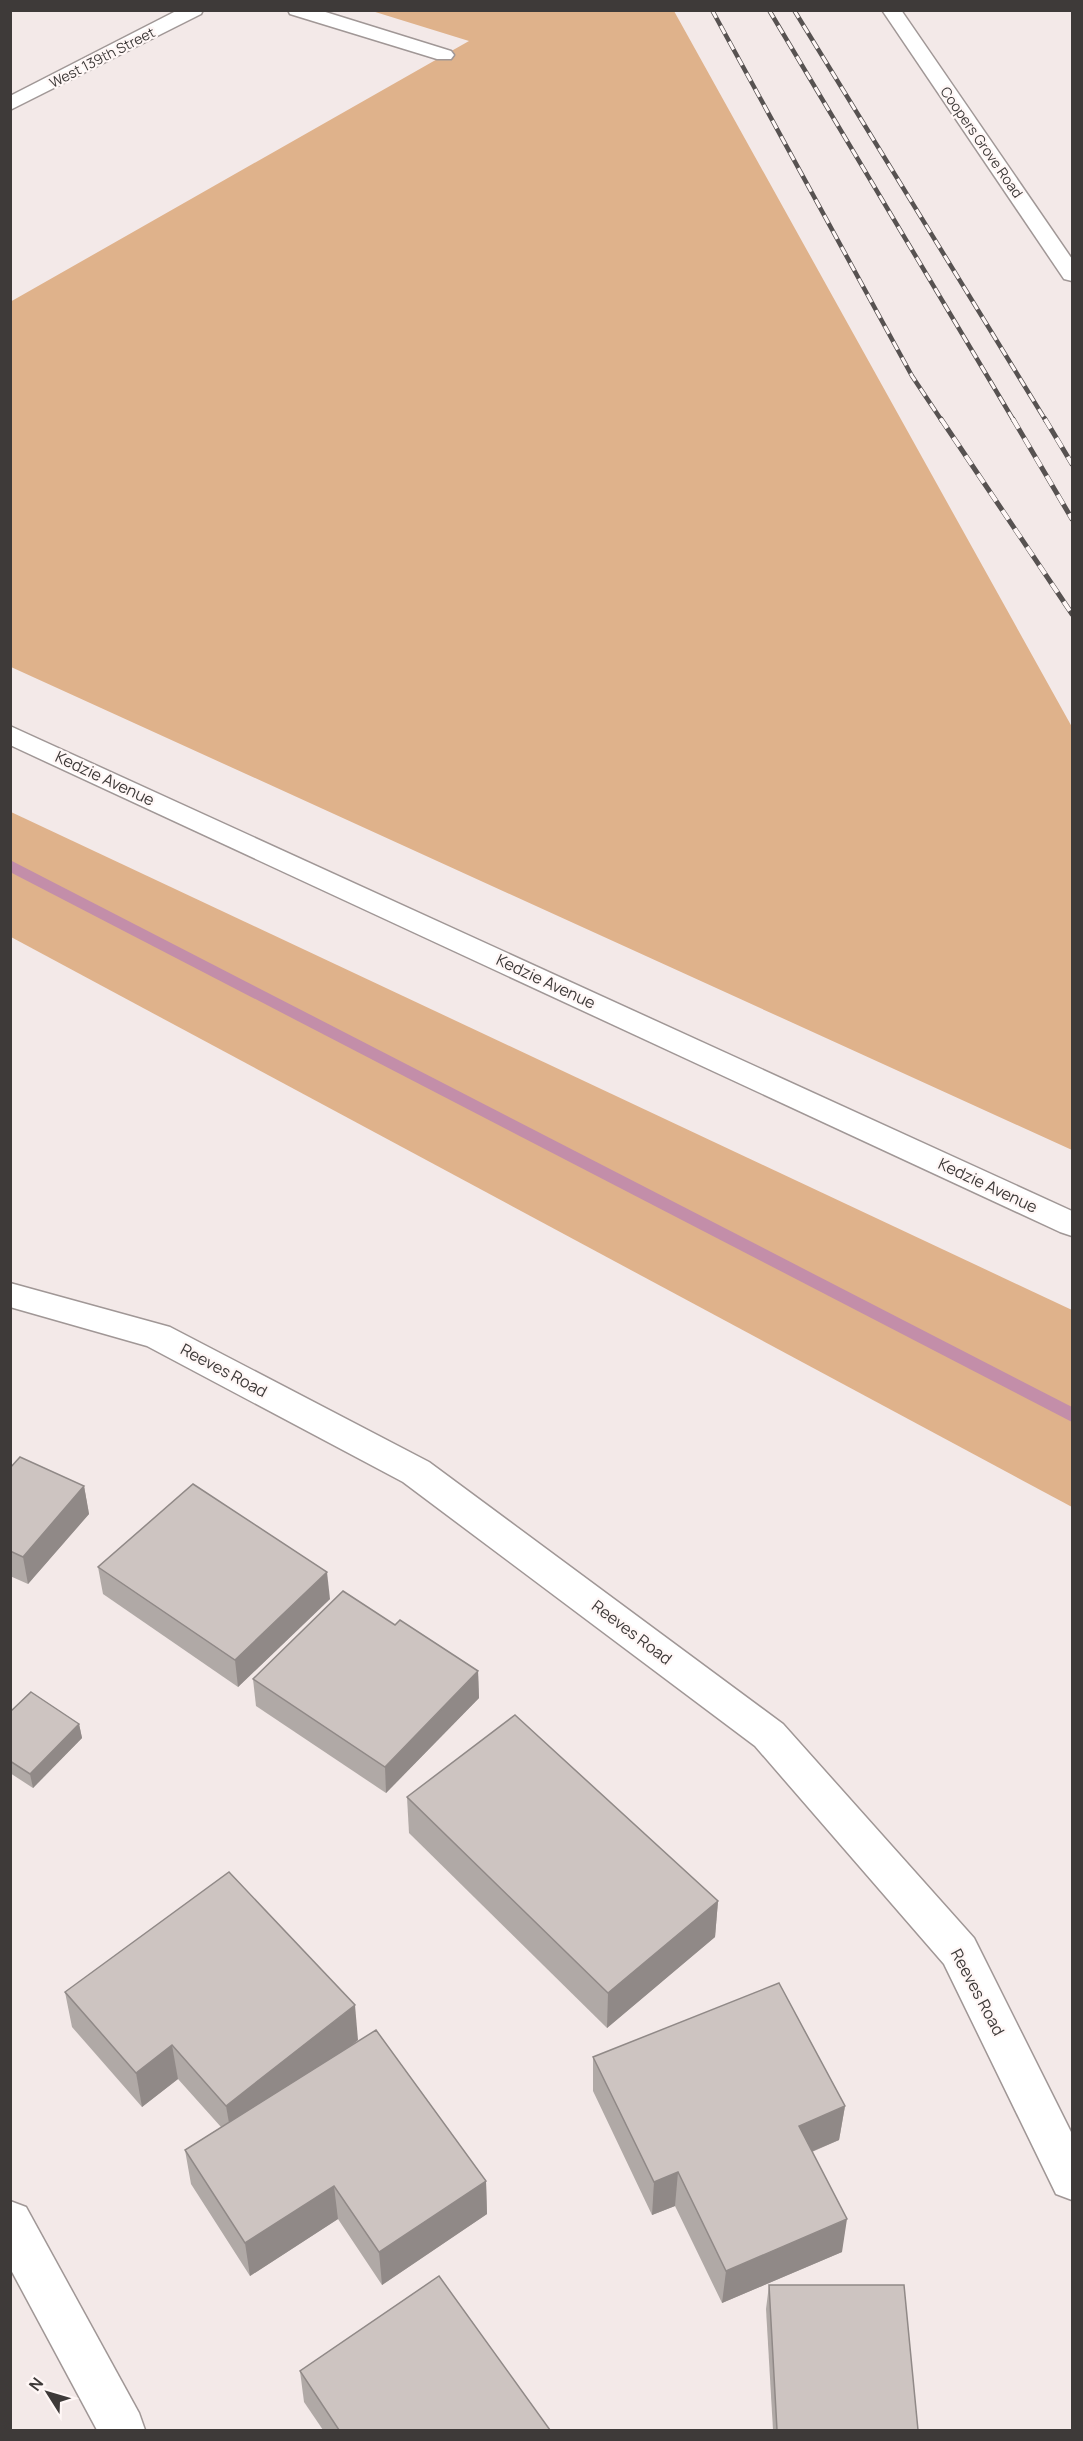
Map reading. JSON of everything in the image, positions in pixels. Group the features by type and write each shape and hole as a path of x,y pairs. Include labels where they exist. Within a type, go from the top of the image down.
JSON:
{"street":[{"name":"West 139th Street","path":"10,104 194,10"},
{"path":"297,10 444,55"},
{"name":"Coopers Grove Road","path":"891,10 1072,274"},
{"name":"Kedzie Avenue","path":"15,736 1072,1224"},
{"name":"Reeves Road","path":"10,1295 158,1336 416,1472 770,1735 959,1951 1072,2179"},
{"path":"10,2222 122,2430"}],"shaded area":[{"path":"372,11 674,11 1072,727 1072,1150 11,667 10,302 469,41"},
{"path":"11,812 1072,1310 1072,1507 11,937"}],"building":[{"path":"20,1457 84,1486 23,1557 10,1551 10,1468"},
{"path":"193,1484 327,1572 235,1660 98,1567"},
{"path":"343,1591 395,1625 400,1620 478,1671 385,1767 253,1679"},
{"path":"31,1692 79,1724 30,1774 10,1761 10,1712"},
{"path":"515,1715 718,1901 608,1993 407,1797"},
{"path":"229,1872 355,2005 226,2106 172,2045 136,2073 65,1992"},
{"path":"779,1983 845,2106 799,2126 847,2219 726,2271 678,2172 654,2182 593,2057"},
{"path":"376,2030 486,2181 379,2252 334,2186 245,2243 185,2150"},
{"path":"439,2276 550,2430 339,2430 300,2371"},
{"path":"769,2285 904,2285 918,2430 777,2430"}],"waterway":[{"path":"10,865 1072,1415"}],"railway":[{"path":"712,10 912,376 942,421"},
{"path":"769,10 1014,421"},
{"path":"794,10 1046,421"},
{"path":"941,419 1072,614"},
{"path":"1013,419 1072,519"},
{"path":"1045,419 1072,464"}]}
